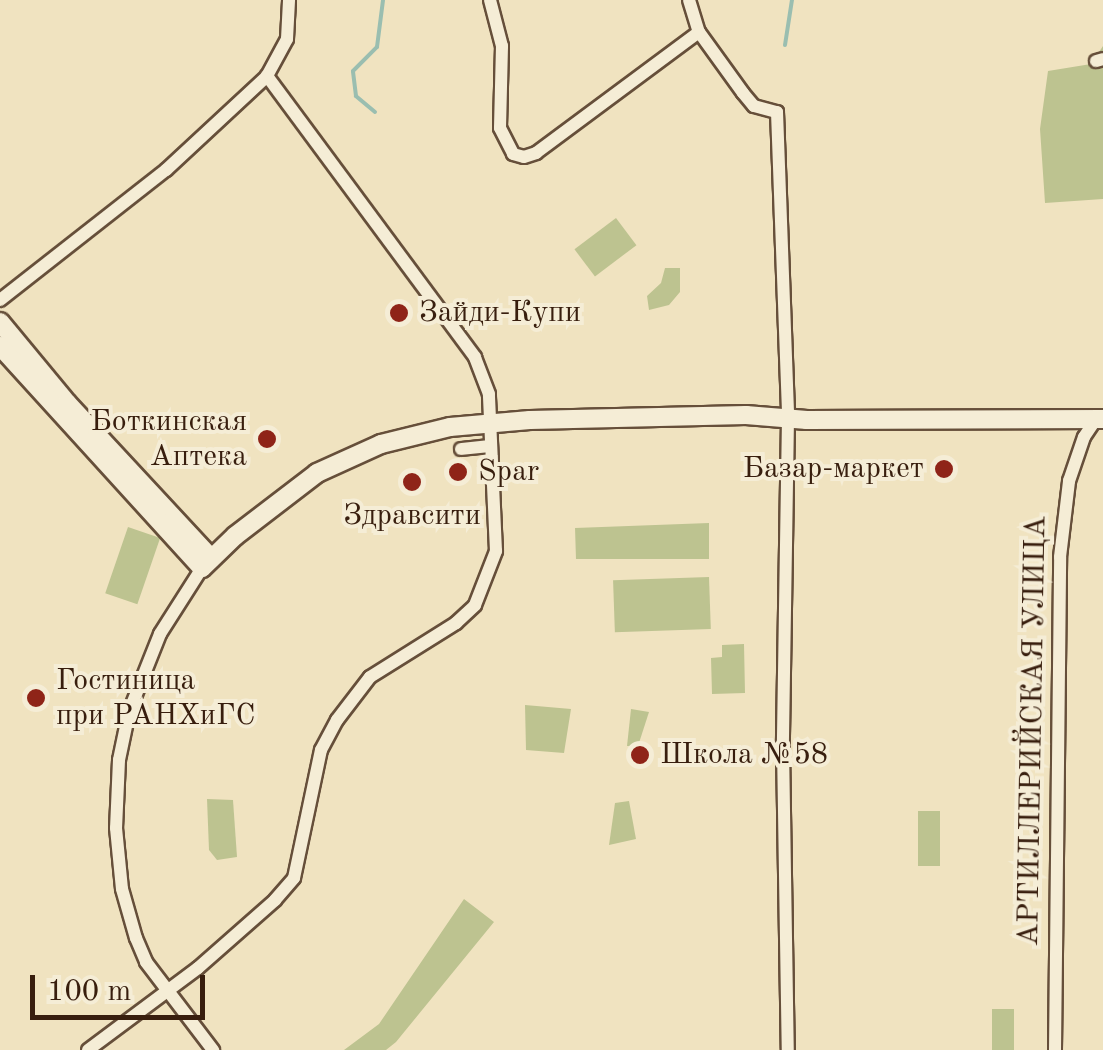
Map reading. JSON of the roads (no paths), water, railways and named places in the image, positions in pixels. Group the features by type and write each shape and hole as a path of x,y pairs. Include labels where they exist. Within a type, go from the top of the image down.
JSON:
{"main road":[{"path":"0,322 206,563"},
{"path":"0,346 206,563"},
{"name":"АРТИЛЛЕРИЙСКАЯ УЛИЦА","path":"206,563 286,494 331,466 416,434 491,422 746,415 1099,420"}],"street":[{"path":"0,300 166,170 267,76 287,38 288,0"},
{"path":"490,0 502,46 500,128 513,154 524,157 699,32"},
{"path":"690,0 699,32 754,106 777,112 788,418 788,1050"},
{"path":"88,1050 168,993 276,900 294,878 321,750 350,701 370,677 456,624 475,605 496,551 491,422 485,379 460,332 267,76"},
{"name":"АРТИЛЛЕРИЙСКАЯ УЛИЦА","path":"1055,1050 1060,557 1069,481 1084,437 1099,420"},
{"path":"461,449 491,446"},
{"name":"АРТИЛЛЕРИЙСКАЯ УЛИЦА","path":"206,563 160,634 141,677 122,736 117,779 118,858 128,915 146,962 212,1050"}],"waterway":[{"path":"375,112 356,96 353,71 377,47 383,0"},
{"path":"785,45 792,0"}],"place":[{"name":"Зайди-Купи","path":"399,313"},
{"name":"Боткинская Аптека","path":"267,439"},
{"name":"Базар-маркет","path":"944,469"},
{"name":"Spar","path":"458,472"},
{"name":"Здравсити","path":"412,482"},
{"name":"Гостиница при РАНХиГС","path":"36,698"},
{"name":"Школа №58","path":"640,755"}]}
